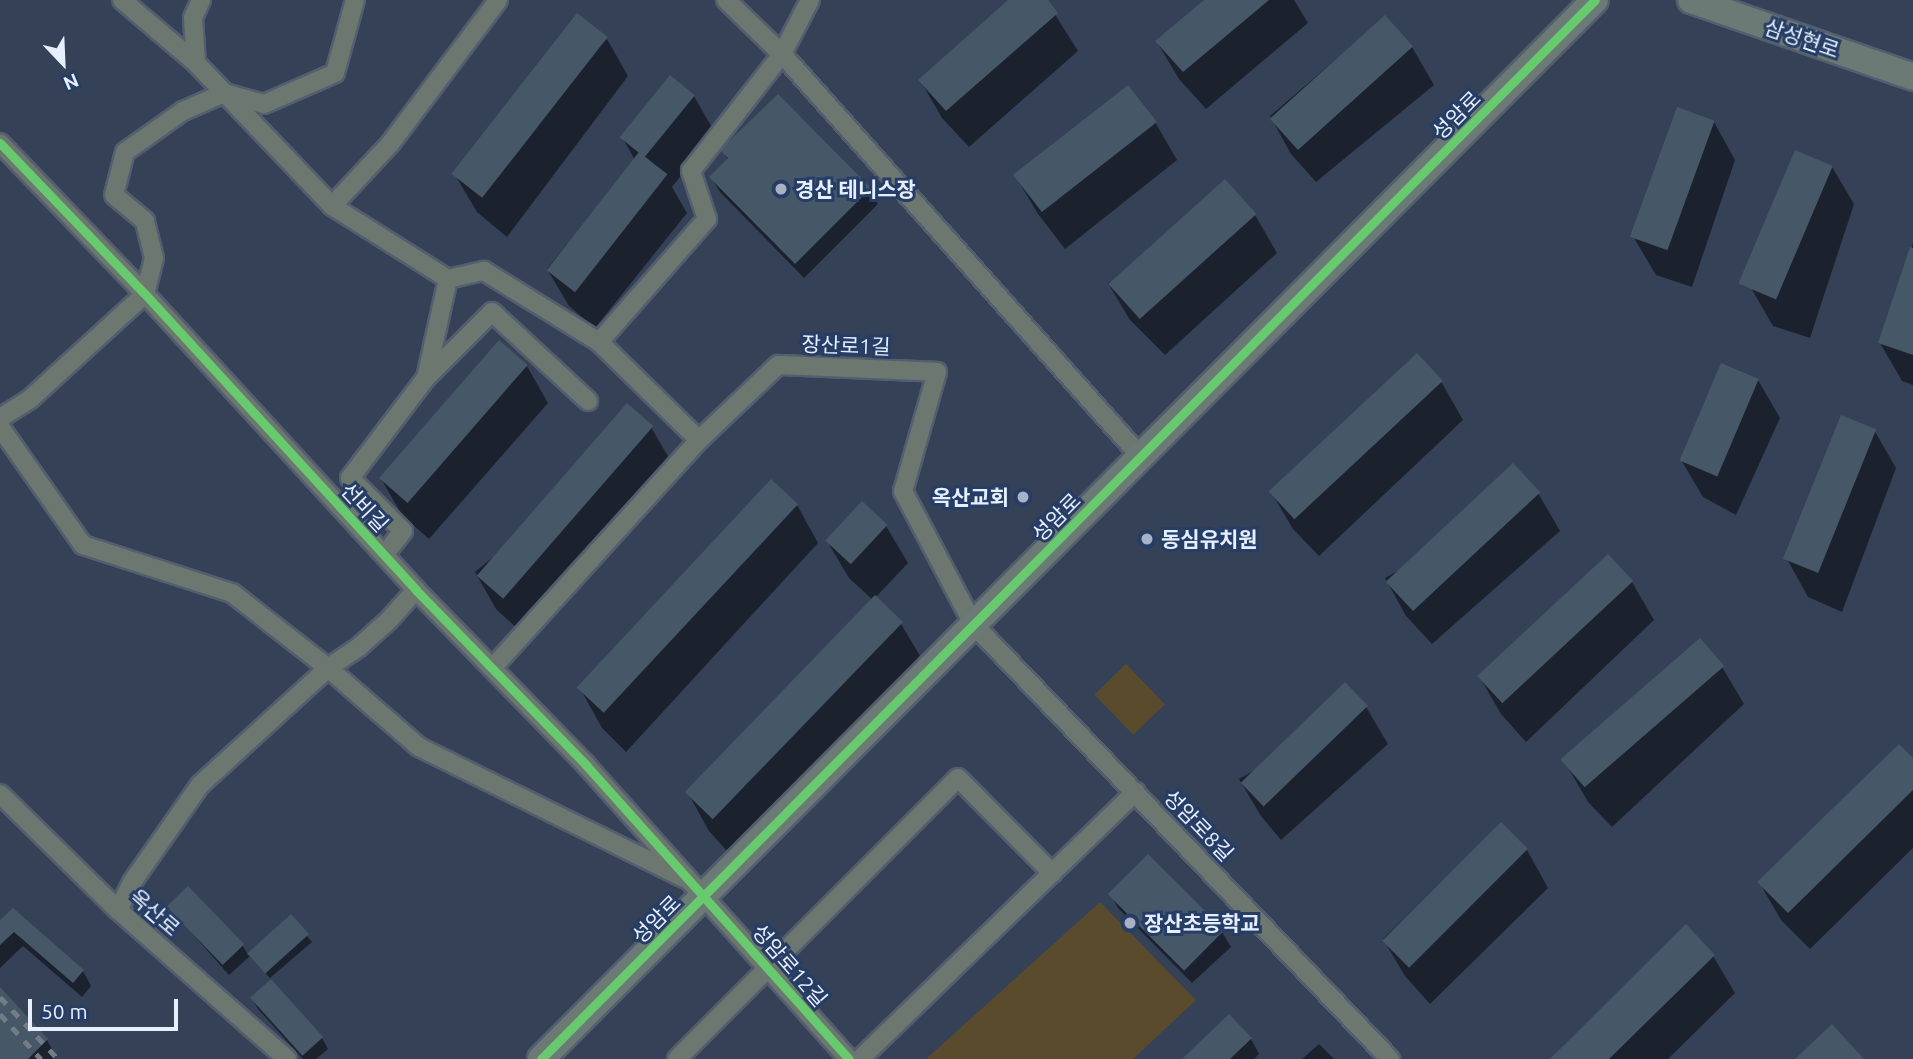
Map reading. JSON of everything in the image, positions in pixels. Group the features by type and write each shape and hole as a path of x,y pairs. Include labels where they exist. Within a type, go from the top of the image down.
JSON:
{"street":[{"path":"122,0 196,63 332,206 448,279 484,271 599,342 699,440"},
{"path":"196,63 193,18 201,0"},
{"path":"0,418 29,400 145,294 154,258 145,221 114,195 125,152 183,111 224,93 264,104 335,73 355,0"},
{"path":"332,206 390,144 498,0"},
{"path":"726,0 782,54 1140,457"},
{"path":"599,342 706,219 691,171 782,54 810,0"},
{"name":"성암로","path":"541,1059 699,889 973,624 1595,0"},
{"name":"삼성현로","path":"1691,0 1913,77"},
{"name":"선비길","path":"0,143 145,294 386,554 416,590 493,667 699,889"},
{"path":"426,378 448,279"},
{"path":"386,554 403,531 350,478 426,378 492,312 588,401"},
{"name":"장산로1길","path":"493,667 699,440 778,365 937,372"},
{"name":"성암로8길","path":"937,372 904,491 973,624 1136,792 1385,1057"},
{"path":"0,427 83,545 232,593 328,668 419,747 699,889"},
{"path":"118,910 133,881 200,785 328,668 359,647 416,590"},
{"name":"성암로12길","path":"677,1059 958,778 1052,873"},
{"path":"860,1059 1136,792"},
{"name":"옥산로","path":"0,793 118,910 287,1059"},
{"name":"성암로12길","path":"699,889 849,1059"}],"shaded area":[{"path":"1126,664 1165,704 1133,735 1094,695"},
{"path":"1100,902 1196,1000 1133,1059 926,1059"}],"building":[{"path":"1008,0 1048,0 1058,13 946,111 918,80"},
{"path":"1204,0 1269,0 1183,72 1155,41"},
{"path":"577,13 608,37 482,198 451,174"},
{"path":"1385,15 1413,46 1298,150 1270,119"},
{"path":"670,75 695,95 645,157 620,137"},
{"path":"1128,85 1157,122 1042,212 1013,175"},
{"path":"778,94 871,188 795,264 709,177 728,158 721,151 726,144"},
{"path":"1677,107 1715,121 1667,250 1630,237"},
{"path":"1795,150 1833,166 1776,299 1738,283"},
{"path":"639,152 667,174 575,292 547,270"},
{"path":"1225,179 1256,214 1140,319 1108,284"},
{"path":"1910,247 1913,248 1913,355 1878,343"},
{"path":"499,340 528,365 408,503 379,478"},
{"path":"1417,353 1443,381 1294,519 1269,491"},
{"path":"1721,363 1759,379 1717,477 1680,461"},
{"path":"627,403 653,426 503,599 477,576"},
{"path":"1841,415 1876,429 1818,573 1783,559"},
{"path":"1513,463 1540,492 1413,611 1386,582"},
{"path":"771,479 798,504 604,713 577,687"},
{"path":"862,501 888,525 851,564 825,540"},
{"path":"1608,554 1633,581 1502,703 1477,676"},
{"path":"875,595 903,622 713,819 685,792"},
{"path":"1700,638 1724,666 1585,787 1560,759"},
{"path":"1345,682 1368,706 1264,806 1241,783"},
{"path":"1899,744 1913,758 1913,790 1788,913 1757,882"},
{"path":"1501,822 1528,849 1409,968 1382,941"},
{"path":"1148,854 1224,930 1184,971 1108,894"},
{"path":"188,886 244,944 223,965 166,907"},
{"path":"13,908 84,970 73,983 14,932 0,945 0,920"},
{"path":"291,914 309,934 265,974 247,953"},
{"path":"1686,924 1715,955 1609,1059 1550,1059"},
{"path":"271,979 323,1037 302,1056 250,998"},
{"path":"0,987 48,1039 28,1059 0,1059"},
{"path":"1229,1014 1252,1038 1230,1059 1182,1059"},
{"path":"1832,1024 1864,1059 1795,1059"}],"railway":[{"path":"0,997 58,1059"},
{"path":"0,1014 41,1059"}],"cycle path":[{"path":"541,1059 1595,0"},
{"path":"0,143 145,294 416,590 586,765 849,1059"}],"place":[{"name":"경산 테니스장","path":"781,189"},
{"name":"옥산교회","path":"1023,497"},
{"name":"동심유치원","path":"1147,539"},
{"name":"장산초등학교","path":"1130,923"}]}
